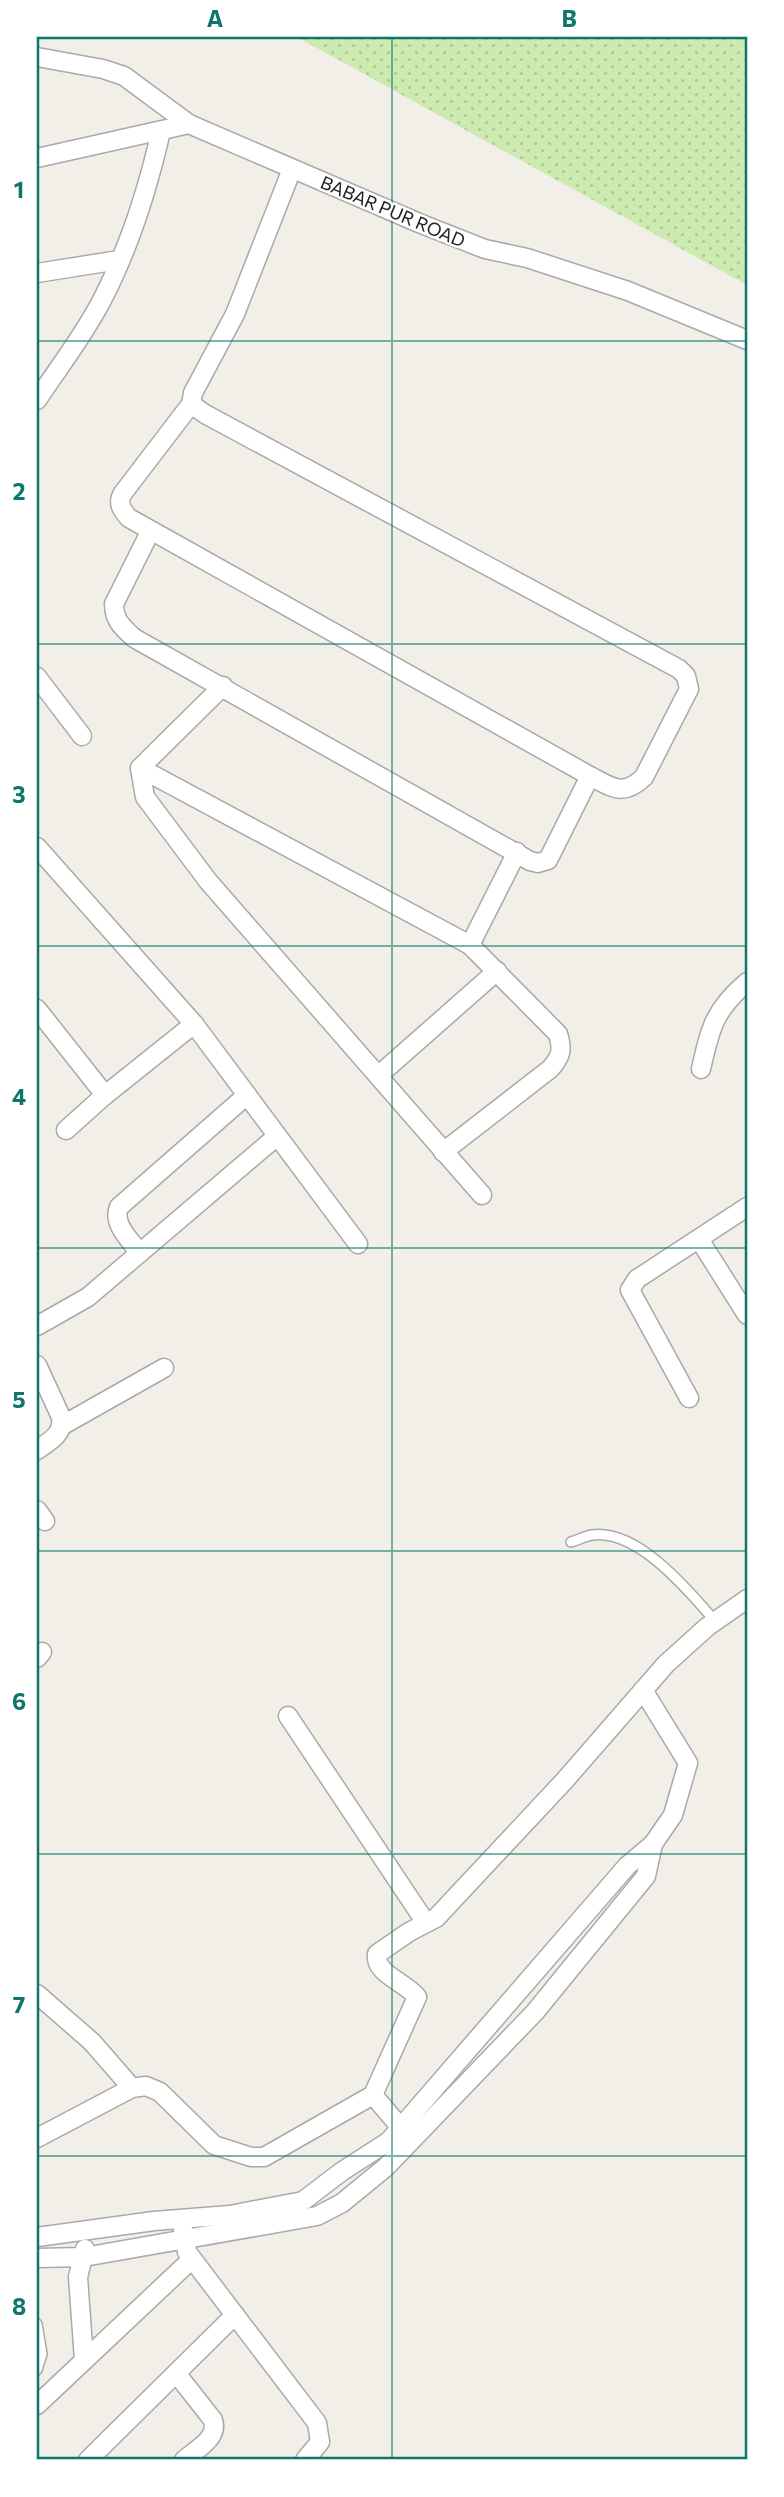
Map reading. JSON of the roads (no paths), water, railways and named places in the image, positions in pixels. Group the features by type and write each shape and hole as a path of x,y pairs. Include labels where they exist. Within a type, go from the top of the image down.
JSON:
{"street":[{"name":"BABAR PUR ROAD","path":"37,58 103,69 124,76 189,124 292,169 485,249 527,258 628,290 747,340"},
{"path":"37,158 189,124"},
{"path":"37,400 90,322 103,298 151,177 161,131"},
{"path":"191,404 205,414 679,669 686,676 689,689 644,777 635,786 624,790 590,776 150,532 129,518 120,507 119,500 191,404 193,393 235,314 292,169"},
{"path":"37,273 119,260"},
{"path":"150,532 114,604 114,615 121,626 134,638 223,686 404,791 538,863 548,860 590,776"},
{"path":"37,677 82,736"},
{"path":"140,768 223,686"},
{"path":"140,768 470,945 558,1034 562,1047 559,1059 550,1069 443,1152"},
{"path":"140,768 145,797 208,881 482,1195"},
{"path":"37,847 194,1024 358,1244"},
{"path":"470,945 517,852"},
{"path":"379,1075 498,971"},
{"path":"701,1069 709,1033 721,1008 747,982"},
{"path":"37,1009 104,1096"},
{"path":"66,1130 194,1024"},
{"path":"139,1252 117,1222 119,1207 247,1095"},
{"path":"37,1326 83,1301 276,1137"},
{"path":"689,1398 630,1290 637,1279 747,1207"},
{"path":"699,1239 747,1315"},
{"path":"37,1365 63,1425 52,1440 37,1450"},
{"path":"63,1425 164,1368"},
{"path":"37,2138 132,2088 154,2087 214,2145 251,2157 264,2157 373,2095 417,1997 408,1987 382,1970 376,1958 382,1949 436,1918 566,1779 666,1664 715,1621 747,1600"},
{"path":"37,2237 230,2215 303,2201 389,2141 627,1866 653,1844 673,1815 688,1763 643,1690"},
{"path":"288,1716 426,1923"},
{"path":"37,2258 83,2258 317,2216 342,2203 386,2167 475,2076 552,1991 646,1876 653,1844"},
{"path":"37,1994 92,2042 132,2088"},
{"path":"373,2095 401,2129"},
{"path":"181,2219 187,2252 317,2423 320,2442 306,2460"},
{"path":"84,2360 78,2277 90,2230"},
{"path":"37,2405 192,2259"},
{"path":"88,2460 235,2315"},
{"path":"176,2373 213,2420 215,2427 213,2435 184,2460"}],"lane":[{"path":"571,1542 590,1535 622,1539 655,1559 715,1621"},
{"path":"37,2324 42,2354 37,2370"}]}
